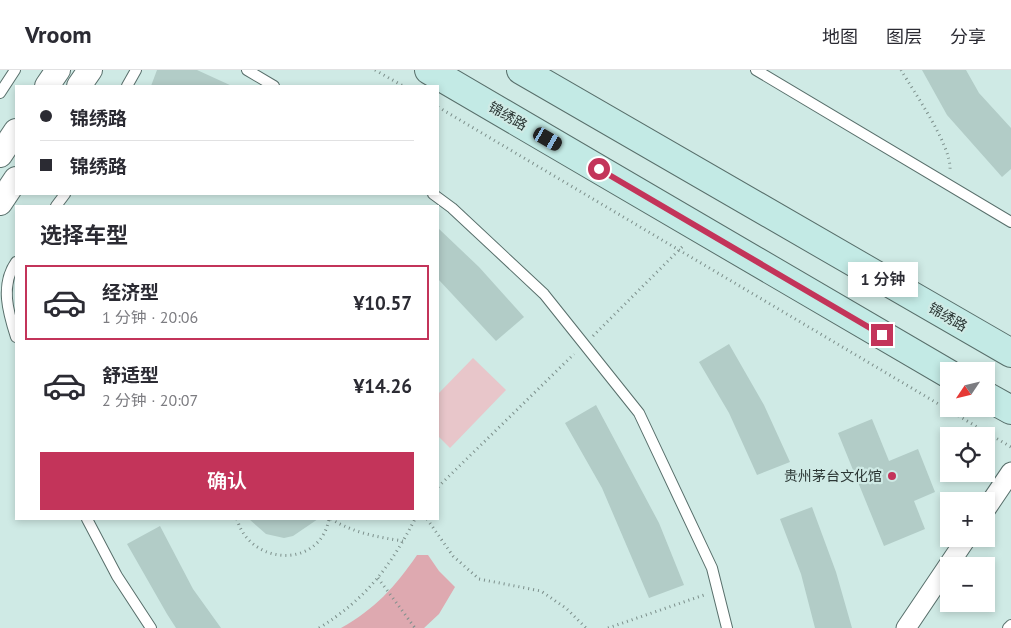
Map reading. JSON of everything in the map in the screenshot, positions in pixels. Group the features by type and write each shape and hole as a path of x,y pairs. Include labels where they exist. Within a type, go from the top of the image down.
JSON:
{"main road":[{"name":"锦绣路","path":"429,70 940,369"},
{"name":"锦绣路","path":"521,70 1011,353"},
{"path":"995,401 1011,410"}],"street":[{"path":"48,85 58,70"},
{"path":"80,85 90,70"},
{"path":"0,155 15,132"},
{"path":"0,203 15,180"},
{"path":"995,496 1011,472"},
{"path":"906,628 961,547"}],"lane":[{"path":"0,93 15,70"},
{"path":"128,85 136,70"},
{"path":"247,70 272,85"},
{"path":"756,70 1011,222"},
{"path":"434,195 452,208 544,294 639,413 712,568 727,628"},
{"path":"15,265 7,286 6,306 15,334"},
{"path":"88,520 117,576 151,628"},
{"path":"1008,628 1011,625"}],"path":[{"path":"376,70 401,85"},
{"path":"901,70 942,140 950,163 949,185"},
{"path":"439,108 1011,447"},
{"path":"439,486 700,229"},
{"path":"238,520 248,541 261,551 276,556 293,555 308,549 320,538 329,520"},
{"path":"332,520 346,528 371,537 403,541"},
{"path":"319,628 367,592 396,556 414,520"},
{"path":"428,520 452,556 479,579 541,591 568,609 586,628"},
{"path":"378,578 415,628"},
{"path":"608,628 718,590"}],"shaded area":[{"path":"473,358 506,390 450,448 439,437 439,393"},
{"path":"417,555 428,555 439,571 455,587 439,614 424,628 341,628 364,613 384,596"}],"building":[{"path":"157,70 197,70 230,85 151,85"},
{"path":"922,70 966,70 979,93 1011,128 1011,169 1002,177 947,115"},
{"path":"439,229 479,267 524,317 496,341 439,280"},
{"path":"729,344 764,405 790,462 757,475 729,413 699,362"},
{"path":"596,405 659,523 684,585 649,598 602,488 565,423"},
{"name":"贵州茅台文化馆","path":"872,419 889,461 918,449 935,492 914,501 925,529 884,546 838,433"},
{"path":"812,507 836,572 852,628 815,628 801,574 780,519"},
{"path":"250,520 317,520 293,536 284,538 266,534"},
{"path":"160,526 193,589 221,628 176,628 167,614 127,544"}],"place":[{"name":"贵州茅台文化馆","path":"892,476"}],"route":[{"path":"599,169 882,335"}]}
